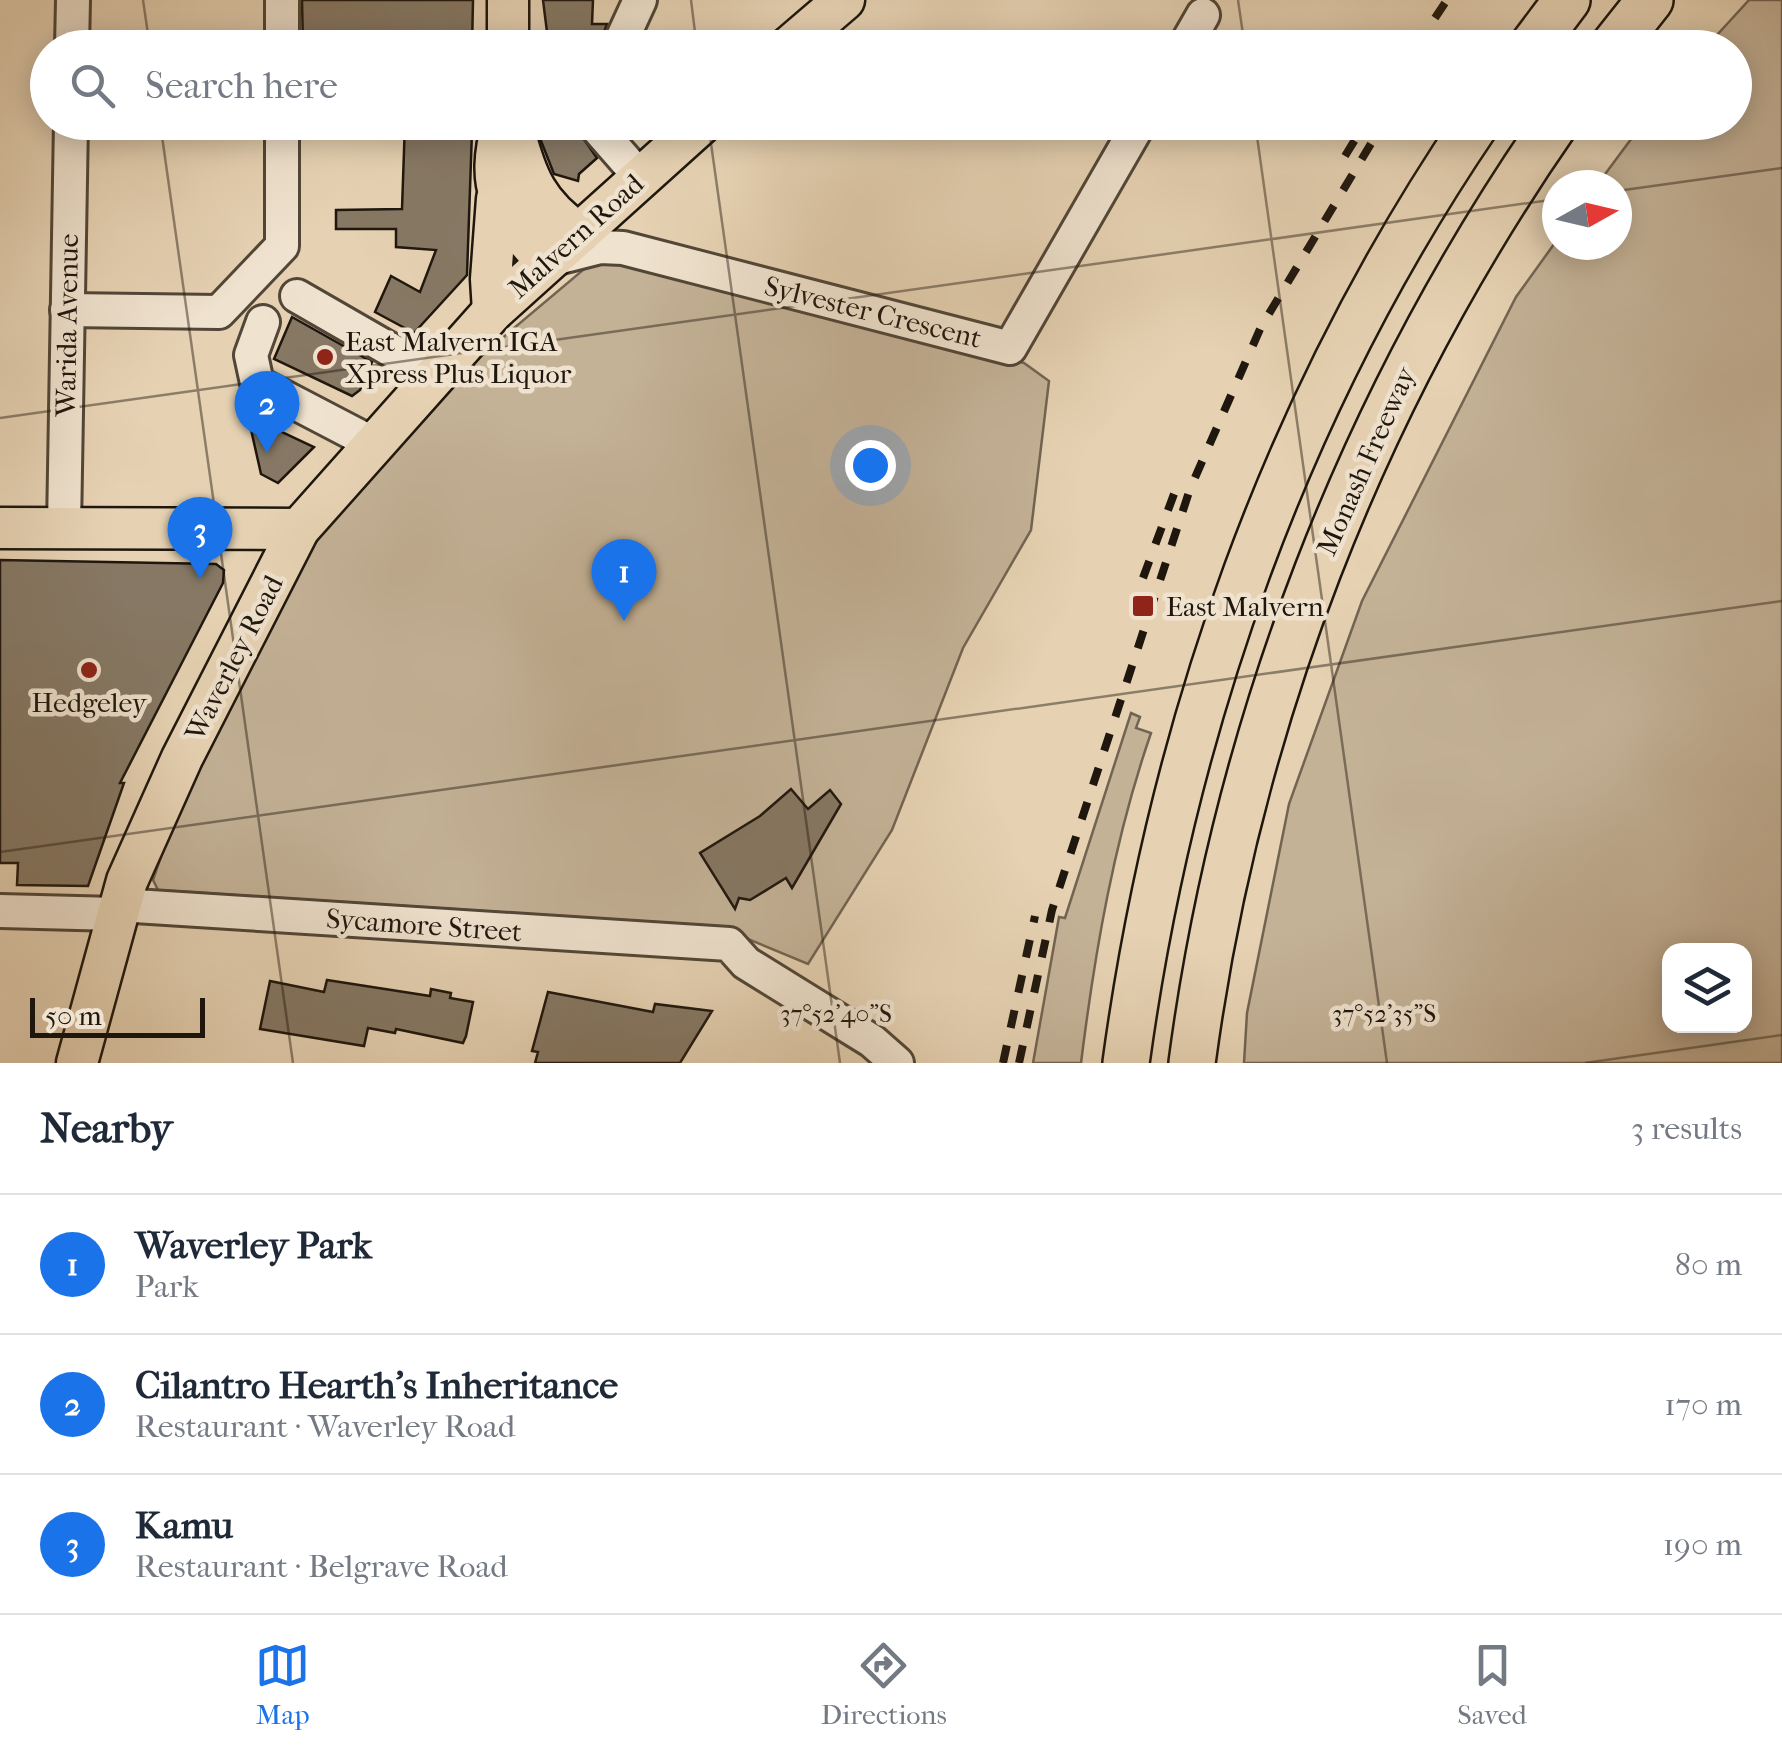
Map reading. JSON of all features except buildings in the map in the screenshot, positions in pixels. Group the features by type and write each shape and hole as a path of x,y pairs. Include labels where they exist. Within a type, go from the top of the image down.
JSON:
{"highway":[{"path":"1544,30 1567,0"},
{"path":"1626,30 1650,0"},
{"path":"1126,1063 1143,950 1173,806 1227,620 1326,383 1408,230 1466,140"},
{"name":"Monash Freeway","path":"1192,1063 1201,997 1238,820 1263,727 1319,564 1350,488 1421,342 1467,260 1544,140"}],"main road":[{"path":"508,0 508,30"},
{"path":"809,30 844,0"},
{"path":"493,311 490,279 497,199 494,165 499,140"},
{"path":"516,140 530,186 547,208 590,240"},
{"name":"Malvern Road","path":"493,311 546,261 590,240 641,178 683,140"},
{"path":"497,199 546,261"},
{"name":"Waverley Road","path":"77,1063 117,910 182,758 299,529 493,311"},
{"path":"0,528 299,529"}],"street":[{"path":"73,30 74,0"},
{"path":"282,0 282,30"},
{"path":"626,30 640,0"},
{"path":"1194,30 1203,14"},
{"name":"Warida Avenue","path":"64,528 71,140"},
{"path":"67,310 219,312 282,246 282,140"},
{"path":"608,140 641,178"},
{"name":"Sylvester Crescent","path":"590,240 1010,348 1130,140"},
{"path":"296,296 436,376"},
{"path":"263,322 251,355 257,383 372,443"},
{"name":"Sycamore Street","path":"0,911 117,910 730,944 746,963 872,1041 897,1063"}],"shaded area":[{"path":"1749,0 1782,0 1782,1063 1244,1063 1247,1013 1289,804 1362,601 1516,297 1543,260 1632,260 1632,170 1608,170 1630,140 1752,140 1752,30 1722,30"},
{"path":"596,259 1024,363 1049,381 1031,530 963,648 892,830 808,964 717,926 158,890 153,880 193,762 312,535 449,383"},
{"path":"1131,713 1140,717 1136,728 1151,733 1126,814 1107,896 1081,1063 1033,1063 1059,917 1065,918"}],"railway":[{"path":"1427,30 1447,0"},
{"path":"1345,156 1355,140"},
{"path":"1019,1063 1052,910 1190,489 1261,327 1373,140"},
{"path":"1143,578 1174,494"},
{"path":"1003,1063 1035,916"}],"place":[{"name":"East Malvern IGA Xpress Plus Liquor","path":"325,357"},
{"name":"Cilantro Hearth's Inheritance","path":"267,453"},
{"name":"Kamu","path":"200,579"},
{"name":"East Malvern","path":"1143,606"},
{"name":"Waverley Park","path":"624,621"},
{"name":"Hedgeley","path":"89,670"}]}
